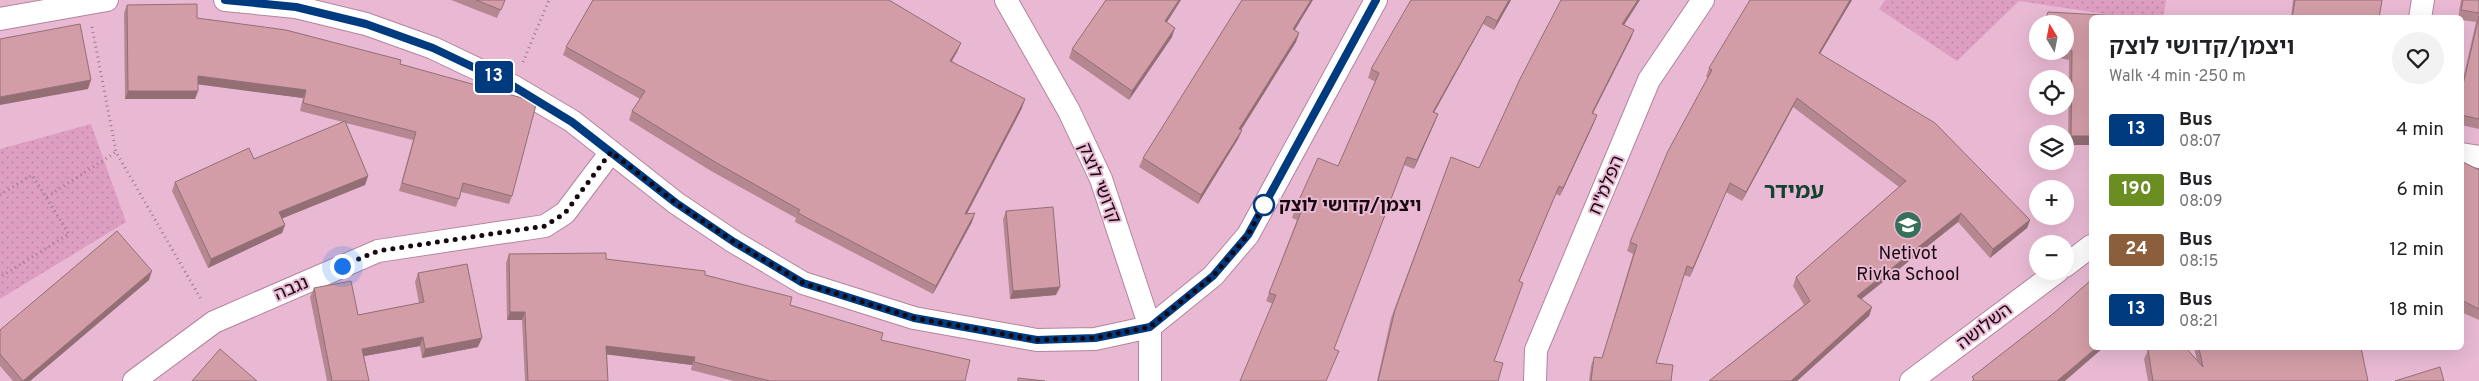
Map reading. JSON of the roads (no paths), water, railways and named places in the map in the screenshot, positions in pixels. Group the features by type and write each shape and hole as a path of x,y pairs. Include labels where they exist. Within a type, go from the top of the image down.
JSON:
{"street":[{"path":"225,0 296,7 366,24 433,48 513,86 572,122 676,203 734,242 803,283 914,318 1037,340 1095,338 1150,327 1213,276 1248,235 1376,0"},
{"name":"קדושי לוצק","path":"1006,0 1069,111 1101,180 1150,327 1150,381"},
{"name":"הפלמ\"ח","path":"1535,381 1536,350 1650,80 1703,0"},
{"path":"2420,15 2423,0"},
{"path":"0,19 97,1"},
{"name":"נגבה","path":"134,381 214,322 378,251 545,226 565,213 611,152"},
{"path":"2464,154 2479,157"},
{"path":"2074,259 2089,248"},
{"name":"השלושה","path":"1911,381 2046,280"}],"place":[{"name":"ויצמן/קדושי לוצק","path":"1264,205"},
{"name":"Netivot Rivka School","path":"1908,225"}],"district":[{"name":"עמידר","path":"1794,190"}]}
